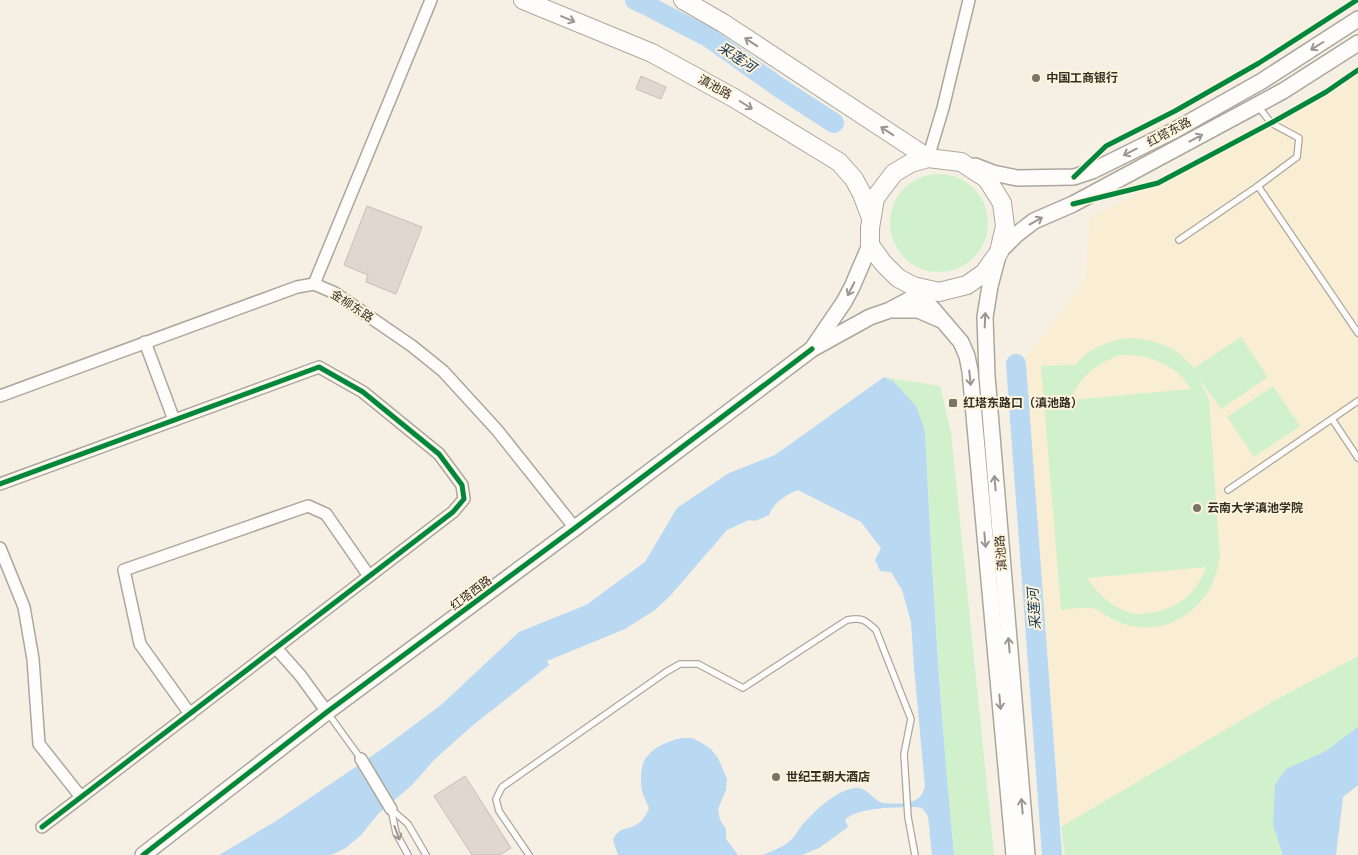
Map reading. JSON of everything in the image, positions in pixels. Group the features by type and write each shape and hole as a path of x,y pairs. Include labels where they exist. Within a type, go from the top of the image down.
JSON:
{"main road":[{"name":"滇池路","path":"523,0 652,53 734,98 839,162 854,179 872,218"},
{"path":"682,0 722,23 928,158"},
{"name":"红塔东路","path":"961,162 994,173 1017,178 1074,176 1092,171 1175,130 1262,81 1358,19"},
{"name":"红塔东路","path":"999,252 1017,234 1034,221 1073,204 1283,91 1358,43"},
{"path":"812,349 852,287 870,244 870,228 875,198 894,173 911,163 928,158 961,162 987,178 1002,204 1005,226 999,252 984,274 967,285 938,292 921,290 898,278 883,263 870,244"},
{"name":"滇池路","path":"999,252 990,286 985,317 987,376 1027,855"},
{"name":"滇池路","path":"921,290 942,320 961,342 967,356 970,371 1014,855"},
{"path":"812,349 870,317 890,310 921,290"},
{"path":"890,310 918,310 942,320"},
{"name":"红塔西路","path":"143,855 327,712 812,349"}],"street":[{"path":"0,395 297,287 314,284 431,0"},
{"path":"928,158 943,108 969,0"},
{"name":"金柳东路","path":"314,284 335,293 412,346 443,371 497,430 575,528"},
{"path":"145,342 174,420"},
{"path":"0,484 319,367 363,392 439,454 462,485 464,499 453,512 42,827"},
{"path":"190,714 140,644 124,570 308,506 326,514 369,576"},
{"path":"0,548 24,607 33,659 39,744 81,797"},
{"path":"276,648 300,675 327,712"},
{"path":"360,759 391,809"}],"lane":[{"path":"1179,240 1297,157 1299,138 1271,124 1257,105"},
{"path":"1258,186 1358,333"},
{"path":"1228,490 1358,401"},
{"path":"1332,419 1358,458"},
{"path":"529,855 499,811 496,799 502,787 680,664 698,664 743,688 847,620 858,618 866,621 876,630 912,719 904,754 908,812 915,855"},
{"path":"327,712 360,759"},
{"path":"391,809 396,832 408,855"},
{"path":"391,809 408,824 426,855"}],"shaded area":[{"name":"云南大学滇池学院","path":"1358,70 1358,656 1272,702 1061,827 1025,359 1085,280 1090,218 1244,141"}],"green space":[{"path":"939,174 958,178 974,188 984,204 988,223 984,242 974,258 958,268 939,272 920,268 904,258 894,242 890,223 894,204 904,188 920,178"},
{"path":"1241,337 1268,377 1221,409 1199,378 1209,400 1220,557 1216,574 1209,590 1196,606 1179,619 1149,628 1126,625 1093,608 1061,610 1041,366 1075,365 1087,353 1109,342 1134,338 1171,348 1194,368","holes":["1120,355 1141,356 1161,362 1178,373 1191,389 1071,400 1084,377 1104,362","1206,567 1197,585 1184,599 1166,609 1142,614 1135,614 1120,609 1101,595 1087,578"]},
{"path":"884,377 940,386 951,432 994,855 954,855 935,611 925,431 893,381"},
{"path":"1273,386 1300,426 1254,457 1227,417"},
{"path":"1358,656 1358,785 1343,797 1336,855 1065,855 1061,827 1272,702"}],"water":[{"path":"884,377 893,381 916,406 925,431 937,643 954,855 932,855 928,816 922,808 899,807 859,812 845,820 848,827 819,848 802,855 763,855 790,841 802,825 820,807 833,797 847,790 858,788 868,792 880,802 899,804 914,801 921,795 925,787 911,622 902,590 891,572 880,571 875,560 881,548 861,522 798,490 789,494 774,506 769,515 755,521 749,520 727,530 670,596 655,610 625,629 547,661 549,665 472,726 434,760 411,786 379,813 361,835 346,848 331,855 219,855 276,821 382,749 441,705 519,632 586,605 645,562 677,508 729,473 775,455"},
{"path":"1358,727 1358,785 1343,797 1336,855 1283,855 1273,825 1275,785 1286,769 1326,751"},
{"path":"681,738 692,738 702,743 711,749 718,758 727,779 726,790 718,809 720,820 726,829 726,839 738,855 618,855 613,840 615,835 640,822 649,808 641,786 642,769 647,756 665,743"}],"building":[{"path":"641,76 666,87 661,99 636,89"},
{"path":"367,206 422,227 396,294 366,282 368,275 344,265"},
{"path":"465,776 511,848 500,855 472,855 434,796"}],"waterway":[{"name":"采莲河","path":"635,0 708,37 780,88 834,123"},
{"name":"采莲河","path":"1016,364 1052,855"}],"cycle path":[{"path":"1074,177 1106,146 1175,111 1259,63 1357,0"},
{"path":"1073,204 1158,183 1326,92 1358,70"},
{"path":"143,855 327,712 812,349"},
{"path":"0,484 319,367 363,392 439,454 462,485 464,499 453,512 42,827"}],"place":[{"name":"中国工商银行","path":"1036,78"},
{"name":"红塔东路口（滇池路）","path":"953,403"},
{"name":"云南大学滇池学院","path":"1197,508"},
{"name":"世纪王朝大酒店","path":"776,777"}]}
